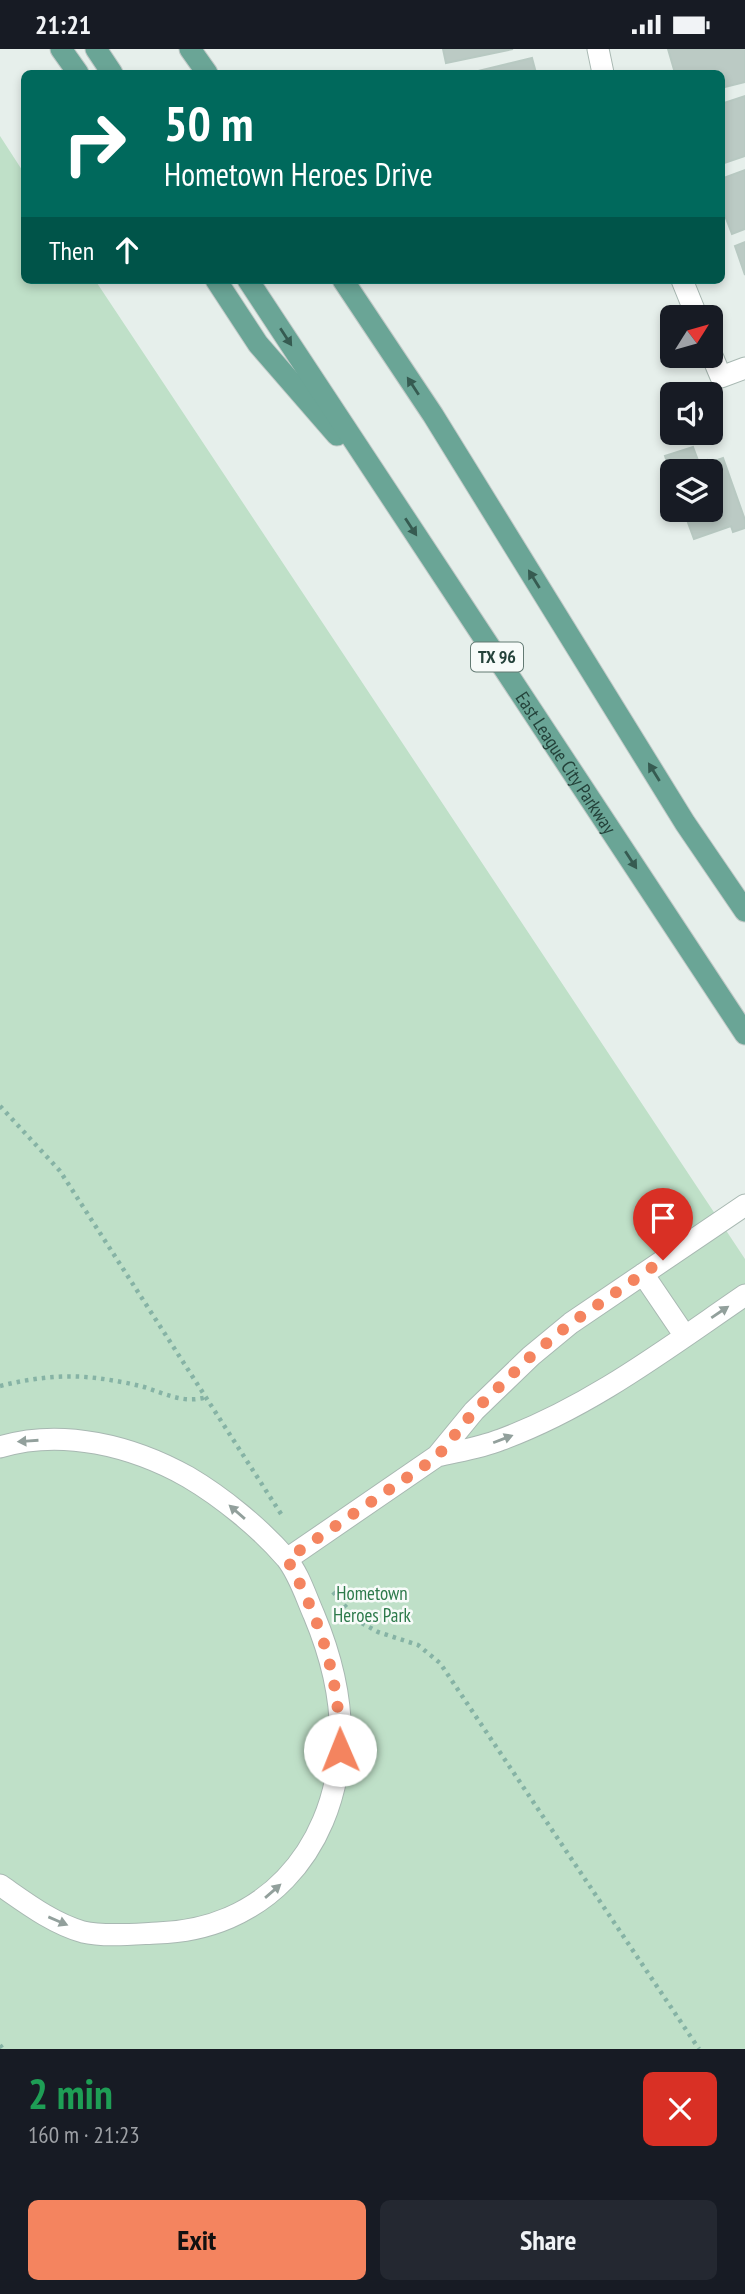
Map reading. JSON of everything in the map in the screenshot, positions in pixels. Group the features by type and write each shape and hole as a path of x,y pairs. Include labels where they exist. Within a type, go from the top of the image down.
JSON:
{"main road":[{"path":"61,49 76,70"},
{"path":"96,49 110,70"},
{"path":"190,49 205,70"},
{"path":"219,284 258,344 394,502"},
{"name":"East League City Parkway","path":"251,284 745,1034"},
{"path":"346,284 433,415 685,823 745,911"}],"street":[{"path":"598,49 602,70"},
{"path":"684,284 692,305"},
{"path":"717,368 721,377 745,367"},
{"path":"287,1559 437,1457 474,1411 531,1356 571,1323 745,1205"},
{"path":"643,1274 685,1336"},
{"path":"437,1457 498,1441 567,1412 606,1390 745,1295"},
{"path":"0,1447 22,1440 61,1441 126,1449 169,1466 213,1491 287,1559 301,1585 324,1639 337,1694 340,1731 340,1750 329,1804 310,1847 285,1881 269,1896 248,1909 204,1927 181,1933 84,1932 42,1914 0,1885"}],"path":[{"path":"0,1106 60,1171 289,1526"},
{"path":"0,1386 27,1379 95,1378 142,1387 173,1398 194,1401 206,1397"},
{"path":"332,1590 358,1621 377,1632 418,1645 440,1663 699,2049"}],"green space":[{"name":"Hometown Heroes Park","path":"0,136 21,168 21,284 98,284 745,1259 745,2049 0,2049"}],"building":[{"path":"443,49 513,49 446,63"},
{"path":"668,49 745,49 745,82 725,87 725,70 674,70"},
{"path":"532,58 535,70 482,70"},
{"path":"745,96 745,156 725,163 725,103"},
{"path":"745,170 745,229 732,234 725,216 725,178"},
{"path":"745,242 745,275 735,246"},
{"path":"693,447 698,459 666,459 665,456"},
{"path":"723,458 745,520 745,528 733,532 731,526 694,539 688,522 723,522 723,459 720,459"}],"route":[{"path":"340,1750 340,1721 332,1665 324,1639 287,1559 437,1457 474,1411 531,1356 571,1323 663,1260"}]}
